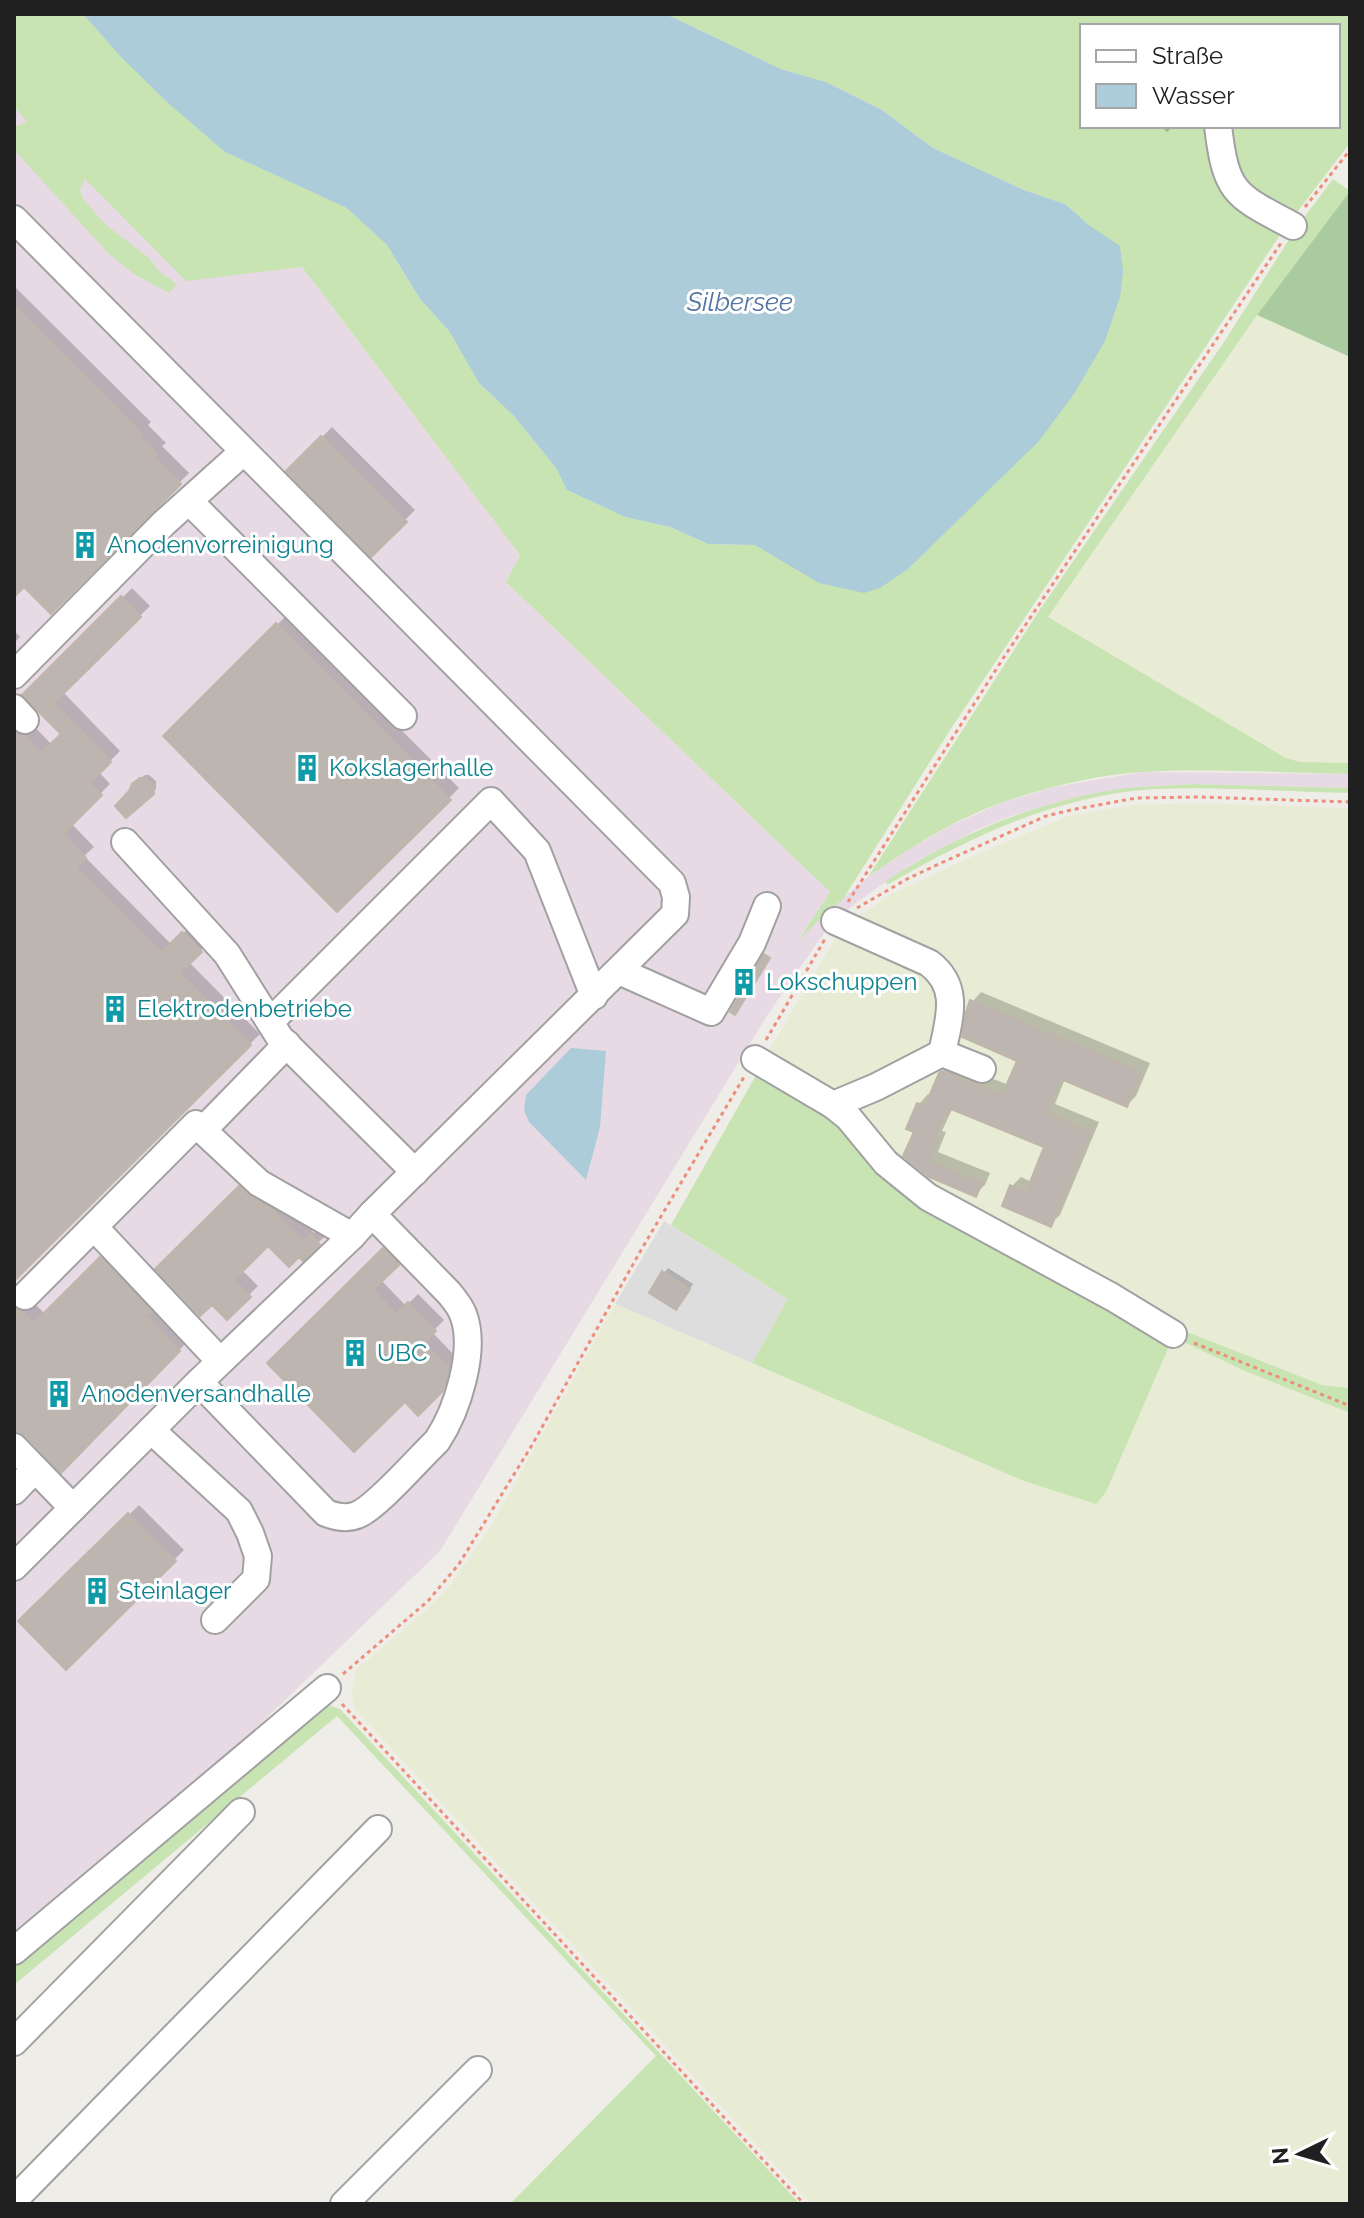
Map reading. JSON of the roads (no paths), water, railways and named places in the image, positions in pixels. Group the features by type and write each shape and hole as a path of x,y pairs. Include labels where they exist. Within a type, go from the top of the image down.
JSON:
{"lane":[{"path":"1218,128 1224,164 1235,190 1251,204 1293,226"},
{"path":"14,219 672,883 676,897 675,914 619,971 14,1567"},
{"path":"14,675 164,523 243,452"},
{"path":"189,501 403,716"},
{"path":"270,1022 491,801 537,851 594,996"},
{"path":"125,842 227,954 287,1044 415,1172"},
{"path":"619,971 711,1012 752,943 767,906"},
{"path":"835,921 929,963 942,973 949,992 951,1013 942,1053"},
{"path":"203,1130 287,1044"},
{"path":"833,1105 942,1053 982,1069"},
{"path":"755,1059 833,1105 848,1117 886,1163 928,1197 1112,1297 1173,1334"},
{"path":"25,1296 196,1124 259,1183 352,1236"},
{"path":"199,1382 326,1513 348,1517 373,1505 437,1441 450,1419 466,1364 467,1343 463,1313 454,1299 372,1214"},
{"path":"94,1227 220,1361"},
{"path":"151,1430 239,1511 258,1556 256,1579 215,1620"},
{"path":"14,1447 73,1508"},
{"path":"14,1491 35,1469"},
{"path":"14,1951 327,1688"},
{"path":"14,2042 241,1812"},
{"path":"14,2200 378,1829"},
{"path":"344,2204 478,2070"}],"water":[{"name":"Silbersee","path":"83,14 666,14 781,69 826,82 882,110 933,148 1024,190 1065,204 1120,246 1123,272 1120,297 1105,341 1074,394 1039,441 908,569 880,588 864,593 819,583 755,545 708,544 670,527 625,517 567,490 556,468 514,416 479,383 449,331 420,299 387,245 347,208 225,152 168,103"},
{"path":"571,1048 606,1051 600,1127 586,1180 529,1122 524,1110 526,1095"}],"place":[{"name":"Anodenvorreinigung","path":"85,545"},
{"name":"Kokslagerhalle","path":"307,768"},
{"name":"Lokschuppen","path":"744,982"},
{"name":"Elektrodenbetriebe","path":"115,1009"},
{"name":"UBC","path":"355,1353"},
{"name":"Anodenversandhalle","path":"59,1394"},
{"name":"Steinlager","path":"97,1591"}]}
